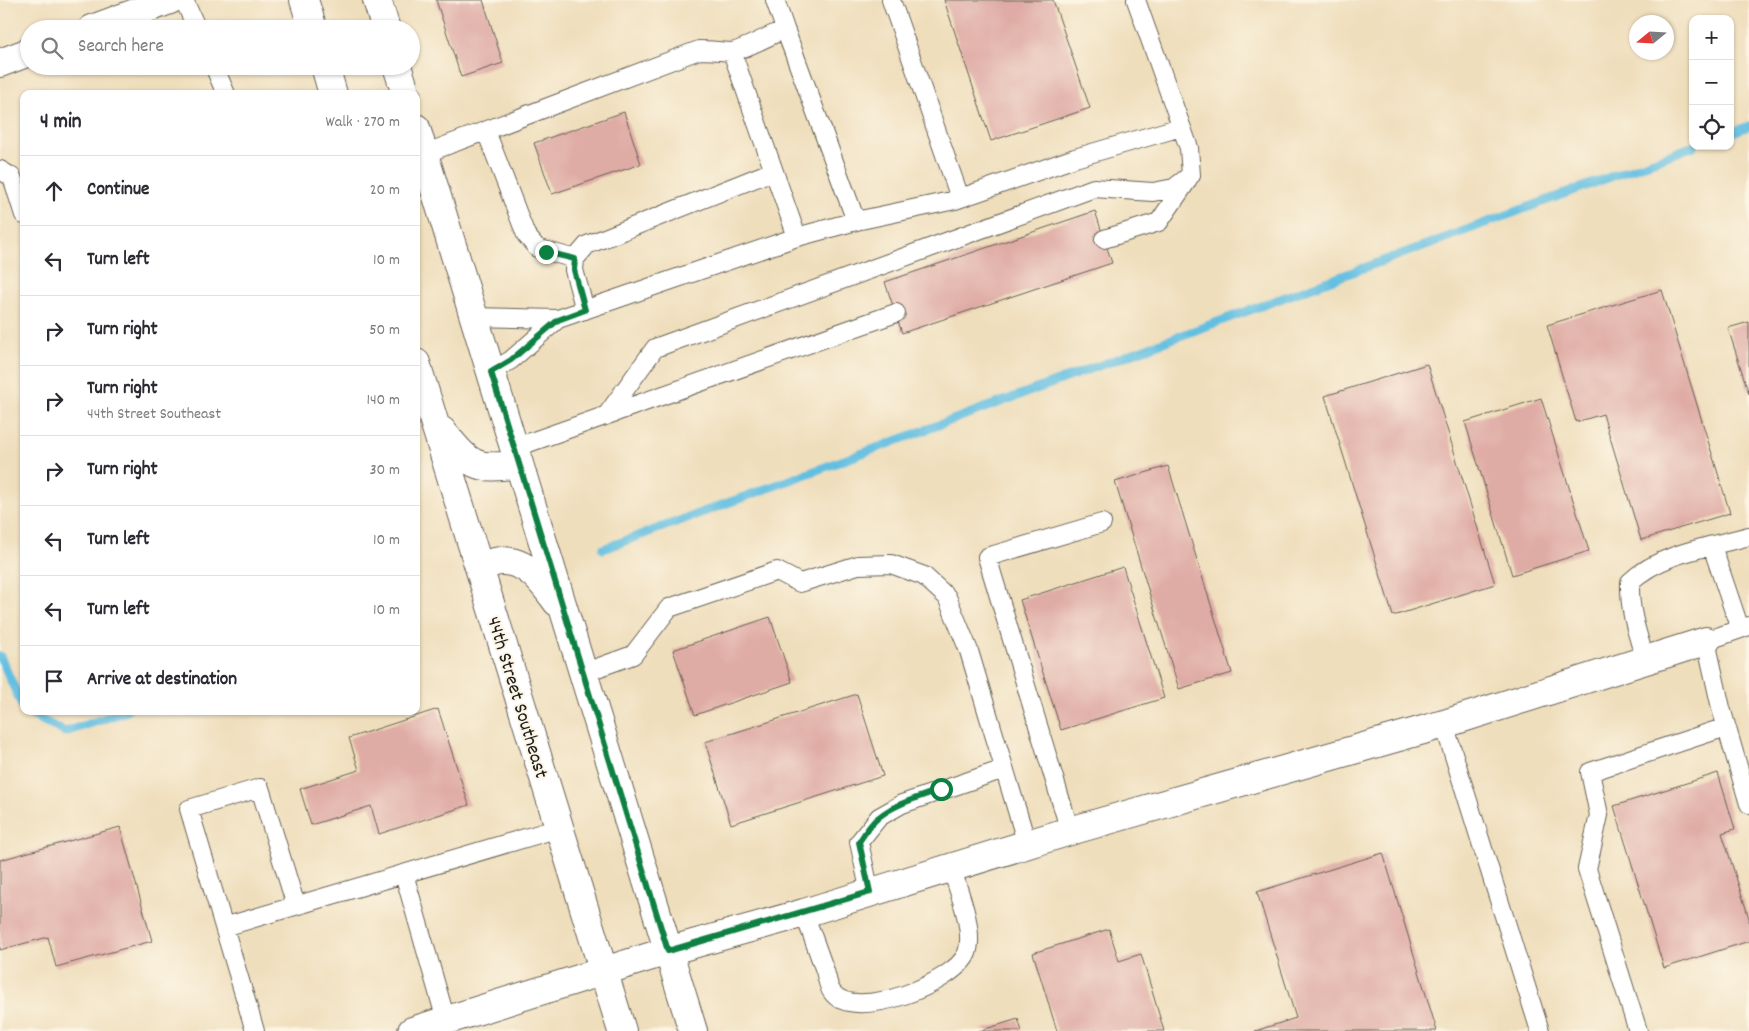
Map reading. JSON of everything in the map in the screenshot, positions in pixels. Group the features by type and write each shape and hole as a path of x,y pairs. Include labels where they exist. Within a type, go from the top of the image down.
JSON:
{"main road":[{"path":"116,20 170,0"},
{"path":"304,0 310,20"},
{"path":"0,63 20,55"},
{"path":"328,75 332,90"},
{"path":"400,75 405,90"},
{"path":"420,141 693,1031"},
{"name":"44th Street Southeast","path":"420,383 427,417 479,566 622,1031"},
{"path":"427,417 472,464 490,468 517,456"},
{"path":"479,566 502,561 524,566 543,583 565,613"},
{"path":"412,1031 668,951 804,913 1070,831 1444,724 1706,641"}],"lane":[{"path":"184,0 193,20"},
{"path":"775,0 856,221"},
{"path":"891,0 960,198"},
{"path":"1104,239 1159,222 1191,175 1189,148 1136,0"},
{"path":"424,154 699,50 732,52 785,29"},
{"path":"732,52 797,237"},
{"path":"218,75 224,90"},
{"path":"491,372 511,360 558,320 585,310 797,237 856,221 916,210 960,198 1075,158 1180,127"},
{"path":"486,131 526,235 537,248 575,259"},
{"path":"0,170 12,177 20,202"},
{"path":"585,310 574,270 575,259 587,245 773,170"},
{"path":"606,416 655,348 1094,188 1153,192 1174,188 1191,175"},
{"path":"517,456 606,416 896,313"},
{"path":"474,317 558,320"},
{"path":"1070,831 987,557 1102,523"},
{"path":"1645,659 1632,619 1629,599 1630,582 1640,572 1664,560 1749,536"},
{"path":"1712,546 1744,628 1706,641 1726,726 1749,804"},
{"path":"583,673 633,656 669,608 777,571 800,583 858,565 891,564 924,576 947,596 970,651 1027,844"},
{"path":"1444,724 1540,1031"},
{"path":"1638,1031 1588,869 1599,815 1590,772 1726,726"},
{"path":"870,892 859,842 878,817 910,801 1004,768"},
{"path":"255,1031 189,808 260,788 296,906"},
{"path":"224,927 559,828"},
{"path":"804,913 832,993 844,1002 864,1004 912,993 952,971 966,953 968,929 951,867"},
{"path":"404,874 446,1020"}],"building":[{"path":"436,0 483,0 503,63 461,77"},
{"path":"944,0 1053,0 1090,108 991,141"},
{"path":"624,112 641,164 552,194 534,143"},
{"path":"1095,211 1112,263 902,333 885,282"},
{"path":"1662,290 1730,513 1641,540 1603,414 1576,422 1547,325"},
{"path":"1749,322 1749,394 1728,328"},
{"path":"1427,364 1495,584 1393,616 1325,396"},
{"path":"1541,398 1589,551 1512,575 1465,422"},
{"path":"1168,466 1232,673 1179,689 1115,482"},
{"path":"1123,567 1164,698 1061,730 1020,600"},
{"path":"770,617 792,682 695,715 673,650"},
{"path":"857,694 883,776 731,824 705,742"},
{"path":"438,709 469,805 379,834 371,806 311,825 300,789 359,770 349,738"},
{"path":"1718,773 1735,829 1722,833 1749,918 1749,941 1664,968 1614,806"},
{"path":"120,827 152,941 56,967 48,937 0,950 0,860"},
{"path":"1383,853 1437,1031 1255,1031 1296,1018 1257,892"},
{"path":"1109,929 1119,961 1141,954 1164,1031 1057,1031 1033,953"},
{"path":"1018,1019 1022,1031 979,1031"}],"waterway":[{"path":"1734,132 1749,126"},
{"path":"603,549 1689,148"},
{"path":"0,656 20,701"},
{"path":"32,715 65,732 115,715"}],"route":[{"path":"546,252 575,259 574,270 585,310 558,320 511,360 491,372 668,951 804,913 870,892 859,842 866,831 878,817 902,804 941,789"}]}
